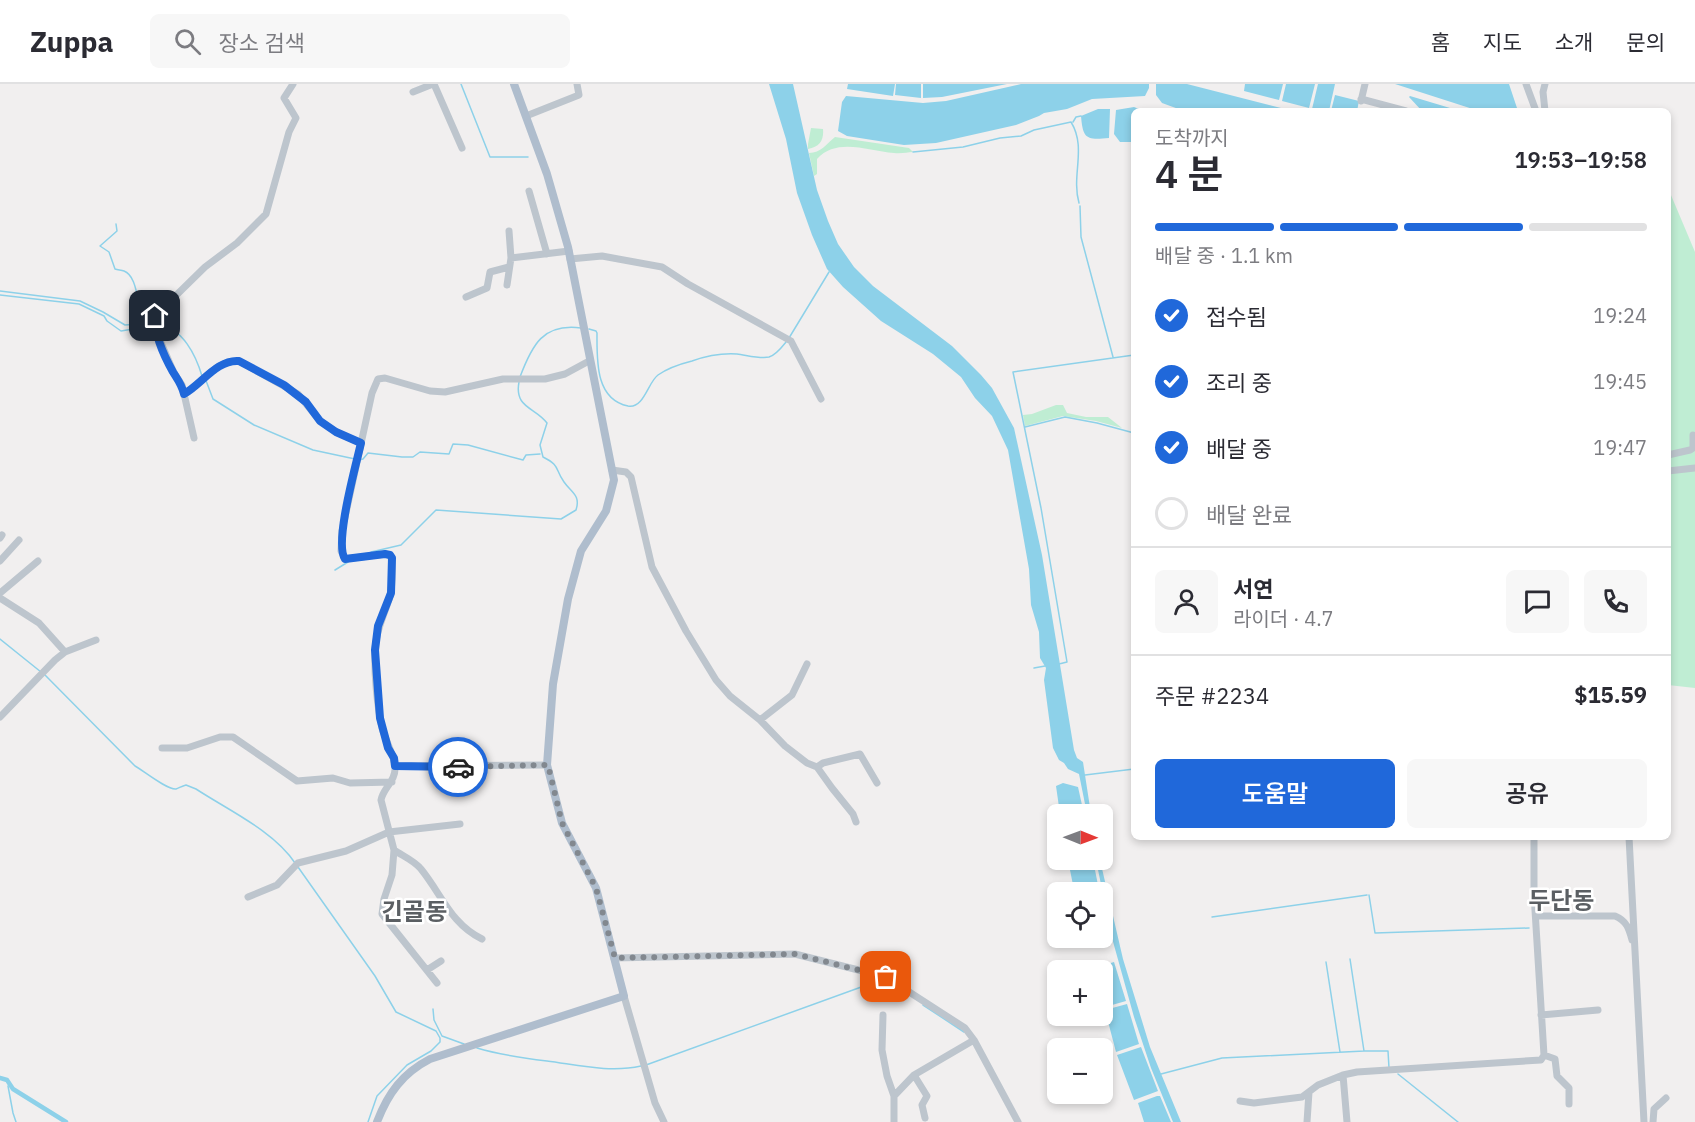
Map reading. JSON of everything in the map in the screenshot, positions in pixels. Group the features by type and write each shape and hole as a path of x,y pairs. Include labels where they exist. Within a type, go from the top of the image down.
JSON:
{"main road":[{"path":"377,1122 394,1087 411,1070 425,1062 624,996 596,888 562,823 548,765 553,684 568,599 581,551 606,511 614,480 569,255 547,174 514,84"}],"street":[{"path":"194,438 182,385 174,373 155,329 155,316 205,267 237,243 266,214 296,118 284,98 293,84"},
{"path":"413,92 433,84 462,148"},
{"path":"526,116 579,95 577,84"},
{"path":"1365,84 1361,100 1394,108"},
{"path":"1526,84 1535,108"},
{"path":"1545,84 1543,92 1545,108"},
{"path":"529,191 547,254"},
{"path":"507,285 511,258 509,231"},
{"path":"511,258 547,254 602,255 662,267 688,284 791,341 821,399"},
{"path":"466,297 487,288 490,272 509,267"},
{"path":"184,394 207,374 230,361 239,361 284,385 306,402 320,421 336,432 361,443"},
{"path":"437,983 382,914 392,875 394,850 381,800 392,782 395,766 380,718 375,650 378,626 391,593 392,558 385,554 345,559 341,551 342,531 372,393 378,379 385,378 430,391 445,392 503,379 545,378 565,374 589,361"},
{"path":"1671,453 1693,448 1693,435"},
{"path":"1671,471 1695,468"},
{"path":"612,470 626,472 632,477 652,567 686,631 716,680 730,696 760,720 785,746 807,763 817,766 853,814 856,822"},
{"path":"0,561 20,540"},
{"path":"0,592 38,561"},
{"path":"0,598 39,623 65,652"},
{"path":"0,717 55,660 65,652 96,640"},
{"path":"760,720 792,695 807,664"},
{"path":"162,748 187,748 220,737 233,737 297,782 333,778 351,783 392,782"},
{"path":"817,766 860,754 877,783"},
{"path":"395,766 548,765"},
{"path":"248,897 277,885 298,863 346,850 389,832 460,824"},
{"path":"1240,1101 1266,1102 1302,1097 1318,1085 1342,1075 1357,1072 1541,1060 1544,1055 1534,840"},
{"path":"1629,840 1644,1122"},
{"path":"394,850 419,867 455,920 482,939"},
{"path":"1536,916 1615,916 1622,919 1628,926 1632,941 1636,945"},
{"path":"615,958 795,954 886,977 965,1028 974,1040 1018,1122"},
{"path":"427,970 441,961"},
{"path":"624,996 655,1103 664,1122"},
{"path":"1542,1015 1598,1010"},
{"path":"883,1015 882,1050 894,1096 894,1122"},
{"path":"894,1096 914,1075 974,1040"},
{"path":"1544,1055 1555,1059 1557,1076 1569,1088 1569,1104"},
{"path":"914,1075 927,1096 922,1105 925,1118"},
{"path":"1342,1075 1347,1122"},
{"path":"1307,1122 1309,1092"},
{"path":"1653,1122 1654,1109 1666,1098"}],"green space":[{"path":"811,128 823,129 823,136 818,145 808,149 808,144"},
{"path":"835,137 909,148 913,152 897,153 853,147 834,148 817,159 817,174 814,176 809,153 820,150"},
{"path":"1671,195 1695,252 1695,688 1671,685"},
{"path":"1063,405 1067,413 1086,417 1108,417 1122,428 1063,416 1025,426 1023,415"}],"water":[{"path":"769,84 793,84 817,190 838,244 854,267 873,286 952,346 981,375 992,388 1014,428 1042,555 1074,750 1077,758 1083,762 1089,804 1085,804 1079,774 1068,769 1059,760 1053,748 1044,680 1046,668 1040,658 1039,632 1031,605 1029,569 1008,450 992,416 975,398 961,377 933,354 881,321 843,287 827,269 797,193 786,139"},
{"path":"848,84 895,84 893,96 847,89"},
{"path":"896,84 921,84 921,98 895,95"},
{"path":"923,84 1007,84 942,97 923,98"},
{"path":"1021,84 1149,84 1149,88 1145,96 1092,99 1067,109 1044,113 1016,125 936,143 904,145 847,136 838,131 842,102 846,96 923,103 946,101"},
{"path":"1156,84 1187,84 1281,108 1176,108 1162,103 1156,95"},
{"path":"1245,84 1283,84 1279,100 1244,91"},
{"path":"1286,84 1315,84 1309,108 1282,101"},
{"path":"1318,84 1335,84 1330,108 1312,108"},
{"path":"1395,84 1509,84 1517,108 1470,108"},
{"path":"1335,95 1359,101 1358,108 1332,108"},
{"path":"1410,96 1450,108 1419,108"},
{"path":"1134,107 1136,108 1131,108 1131,142 1120,142 1114,134 1116,110"},
{"path":"1098,109 1110,109 1109,138 1091,138 1085,134 1083,129 1081,116"},
{"path":"1063,783 1078,787 1082,804 1059,804 1056,786"},
{"path":"1070,870 1095,870 1097,882 1072,882"},
{"path":"1098,870 1102,870 1105,882 1101,882"},
{"path":"1113,916 1123,959 1150,1047 1181,1122 1173,1122 1151,1068 1113,942"},
{"path":"1113,962 1126,1001 1113,1005"},
{"path":"1127,1004 1139,1044 1116,1052 1109,1026 1113,1026 1113,1008"},
{"path":"1141,1047 1158,1091 1134,1100 1117,1055"},
{"path":"1160,1096 1171,1122 1144,1122 1138,1103"}],"waterway":[{"path":"461,84 490,157 528,157"},
{"path":"1073,122 1076,117 1081,116"},
{"path":"913,152 963,147 1000,138 1021,136 1034,130 1071,122 1078,142 1077,193 1079,203"},
{"path":"1080,206 1081,237 1113,357"},
{"path":"0,295 79,304 104,316 121,331 145,327 148,323 141,312 133,280 124,271 115,269 109,252 100,246 117,231 116,224"},
{"path":"789,338 829,272"},
{"path":"0,291 80,301 125,325 152,323"},
{"path":"159,325 175,331 182,337 192,352 202,376"},
{"path":"520,377 529,355 548,333 568,327 581,328"},
{"path":"589,329 597,333 598,366 604,387 617,402 628,406 638,403 654,378 674,366 720,354 769,357 786,342"},
{"path":"1059,664 1067,662 1041,508 1013,372 1131,355"},
{"path":"205,378 213,399 254,425 313,450 355,459"},
{"path":"371,552 401,545 436,510 561,519 576,510 577,501 574,494 555,465 543,457 540,445 547,423 522,402 518,391 519,382"},
{"path":"1025,427 1065,417 1131,432"},
{"path":"359,460 368,453 402,457 413,457 420,452 449,454 453,444 468,445 523,460 526,455 540,454"},
{"path":"335,570 348,562"},
{"path":"0,639 41,672"},
{"path":"1034,668 1045,666"},
{"path":"45,675 135,766 172,789 186,785 236,813 275,841 295,863"},
{"path":"1085,775 1131,769"},
{"path":"298,867 375,976 396,1012 436,1031 440,1038 440,1042 431,1051 407,1065 377,1096 368,1122"},
{"path":"1212,917 1367,895"},
{"path":"1369,895 1375,933 1529,928"},
{"path":"1350,959 1364,1051"},
{"path":"1326,962 1340,1052"},
{"path":"646,1065 873,981 886,981"},
{"path":"923,1005 964,1032"},
{"path":"433,1009 434,1020 442,1036 464,1044"},
{"path":"477,1048 494,1053 594,1068 618,1069 641,1066"},
{"path":"1161,1074 1222,1058 1364,1051 1388,1051 1389,1068"},
{"path":"1398,1074 1458,1122"},
{"path":"0,1078 7,1080 13,1089 66,1122"},
{"path":"8,1086 16,1122"}],"way so far":[{"path":"458,767 548,765 562,823 596,888 615,958 795,954 886,977"}],"district":[{"name":"두단동","path":"1561,901"},
{"name":"긴골동","path":"414,912"}],"route":[{"path":"155,316 155,329 174,373 182,385 184,394 193,389 207,374 230,361 239,361 298,394 325,425 361,443 342,531 341,551 345,559 385,554 392,558 391,593 376,633 375,650 380,718 388,748 394,758 395,766 458,767"}]}
